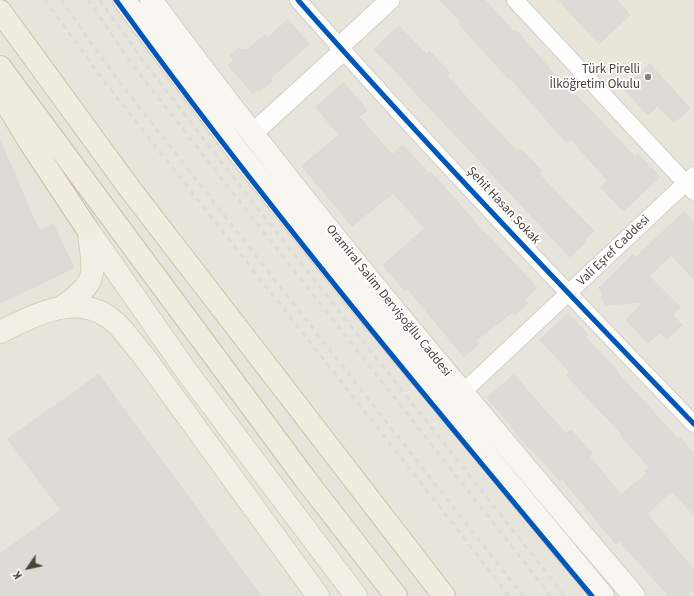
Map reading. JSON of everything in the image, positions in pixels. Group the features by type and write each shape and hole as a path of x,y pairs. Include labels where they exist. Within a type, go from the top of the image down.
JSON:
{"highway":[{"path":"0,11 130,189 444,596"},
{"path":"0,67 302,474 396,596"},
{"path":"0,93 35,150 88,230"}],"main road":[{"name":"Oramiral Salim Dervişoğllu Caddesi","path":"124,0 235,148 344,284 603,596"},
{"name":"Oramiral Salim Dervişoğllu Caddesi","path":"151,0 207,76 368,279 634,596"},
{"path":"62,306 79,295 88,285 94,269 88,230"},
{"path":"88,230 188,372 356,596"},
{"path":"0,332 51,309 62,306 79,306 98,310 117,324 143,355 318,596"},
{"path":"188,372 272,533"}],"street":[{"name":"Şehit Hasan Sokak","path":"298,0 341,49 569,294 694,424"},
{"path":"253,133 390,0"},
{"path":"515,0 691,183"},
{"name":"Vali Eşref Caddesi","path":"463,392 691,183"}],"shaded area":[{"path":"0,0 694,0 694,596 0,596"},
{"name":"Türk Pirelli İlköğretim Okulu","path":"531,0 694,0 694,153 683,163"}],"building":[{"path":"440,0 485,0 514,32 516,30 574,97 576,95 635,157 638,154 660,177 623,211 601,187 608,181 571,139 566,142 510,78 509,79 459,24 461,22"},
{"path":"559,0 617,0 630,15 599,44"},
{"path":"288,20 309,44 270,78 272,81 260,91 258,89 253,94 228,65 234,61 230,56 239,48 245,51 265,35 267,38"},
{"path":"399,26 426,54 429,51 450,73 447,76 476,108 518,152 521,149 542,171 539,174 594,231 584,240 586,242 570,257 374,50"},
{"path":"650,64 690,108 674,123 657,106 648,115 624,89"},
{"path":"344,83 367,110 359,117 392,155 403,145 429,174 431,172 488,237 489,236 537,288 525,299 528,303 515,315 513,312 476,340 479,344 464,357 408,289 405,291 383,265 425,228 393,193 352,226 302,166 339,135 316,107"},
{"path":"0,140 39,231 53,224 74,268 0,303"},
{"path":"684,212 694,223 694,279 671,255 649,276 680,307 672,315 682,325 667,339 660,332 648,343 626,320 644,302 606,305 602,299 602,292 599,288 633,254 636,257"},
{"path":"568,314 588,335 585,337 617,370 616,371 678,439 680,438 694,453 694,515 671,491 647,514 694,570 694,590 687,596 669,596 619,541 616,544 562,479 560,481 533,450 532,451 487,398 514,375 566,434 571,430 592,453 589,456 621,495 647,474 645,471 649,467 621,436 622,434 566,375 570,372 540,340"},
{"path":"99,375 261,596 0,596 0,554 61,510 8,439"}],"railway":[{"path":"45,0 104,81 509,596"},
{"path":"61,0 114,75 523,596"},
{"path":"88,0 132,64 551,596"},
{"path":"100,0 141,58 247,195 565,596"}],"cycle path":[{"path":"116,0 230,153 289,228 409,376 592,596"},
{"path":"298,0 444,161 694,424"}],"place":[{"name":"Türk Pirelli İlköğretim Okulu","path":"648,77"}]}
